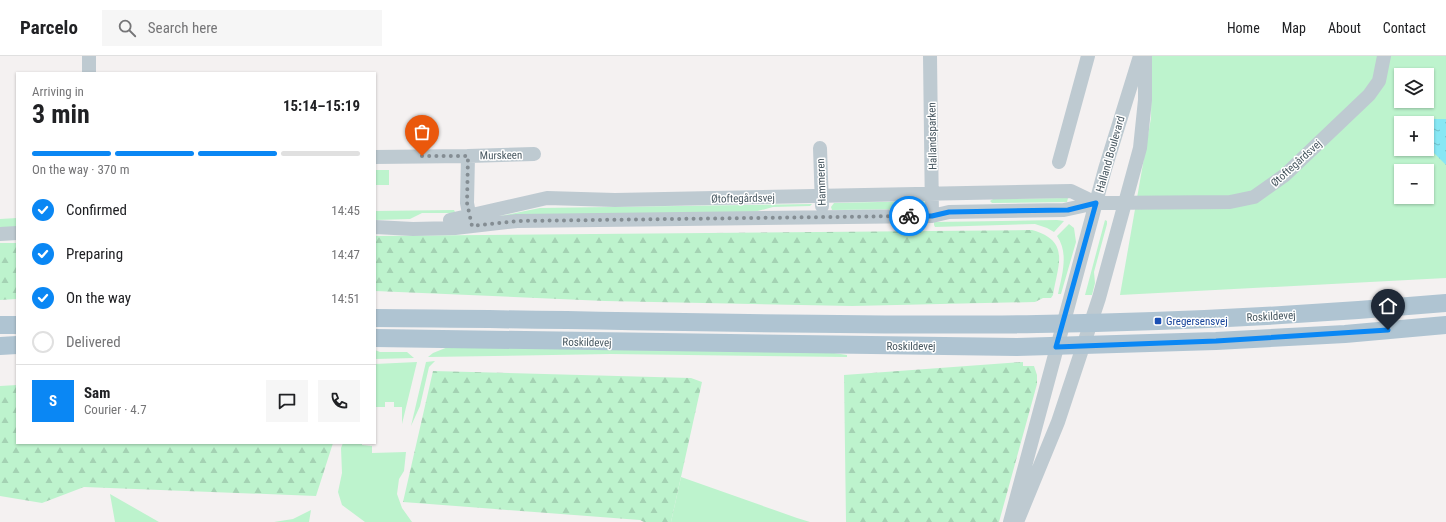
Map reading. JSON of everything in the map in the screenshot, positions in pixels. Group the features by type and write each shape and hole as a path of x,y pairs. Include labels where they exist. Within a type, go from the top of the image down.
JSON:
{"main road":[{"name":"Roskildevej","path":"376,318 838,323 1063,323 1343,312 1446,303"},
{"path":"0,325 16,325"},
{"name":"Roskildevej","path":"376,338 853,346 1056,347 1307,336 1446,325"},
{"path":"0,346 16,345"}],"street":[{"path":"89,56 89,72"},
{"name":"Hallandsparken","path":"930,56 932,216"},
{"path":"1059,162 1088,56"},
{"name":"Halland Boulevard","path":"1056,347 1096,203 1140,56"},
{"name":"Halland Boulevard","path":"1091,322 1140,148 1145,100 1145,56"},
{"name":"Øtoftegårdsvej","path":"376,227 402,223 471,221 932,216 949,212 1068,210 1096,203 1230,202 1254,197 1285,175 1369,95 1378,81 1384,56"},
{"name":"Hammeren","path":"820,148 822,216"},
{"name":"Murskeen","path":"376,156 534,154"},
{"name":"Murskeen","path":"468,156 467,203 471,221"},
{"name":"Øtoftegårdsvej","path":"471,221 547,198 615,200 1071,191 1096,203"},
{"path":"0,234 16,233"},
{"path":"1017,522 1058,422 1091,322"},
{"path":"1010,522 1056,347"}],"green space":[{"path":"1152,56 1446,56 1446,278 1120,295 1151,118"},
{"path":"376,170 389,170 389,185 376,185"},
{"path":"1068,198 1067,202 992,203 990,201 993,199"},
{"path":"926,202 927,208 832,210 831,207 834,203"},
{"path":"812,204 810,206 773,207 754,212 500,216 540,208"},
{"path":"454,210 455,212 422,213 410,219 376,220 376,211"},
{"path":"16,218 16,227 0,227 0,219"},
{"path":"1105,220 1107,221 1107,224 1094,272 1095,283 1092,295 1085,295"},
{"path":"1064,221 1054,232 1035,224 935,227 934,225 934,222"},
{"path":"1069,224 1074,228 1076,242 1061,294 1058,294 1063,272 1064,257 1061,243 1057,236"},
{"path":"1032,230 1052,240 1057,247 1059,264 1053,295 1051,298 1043,298 1035,302 852,306 605,301 376,291 376,236"},
{"path":"0,243 16,243 16,299 0,300"},
{"path":"448,347 821,351 847,355 847,357 611,354 428,357 433,353"},
{"path":"376,350 380,352 407,352 414,358 376,359"},
{"path":"435,361 429,367 420,406 411,426 426,362"},
{"path":"417,362 402,424 402,407 394,407 394,402 385,402 385,407 376,407 376,364"},
{"path":"1023,362 1023,366 1034,366 1037,375 1037,384 999,522 846,522 844,375"},
{"path":"433,371 691,378 702,382 671,522 644,522 640,520 403,502"},
{"path":"16,385 16,444 333,444 316,496 84,487 42,503 0,496 0,386"},
{"path":"343,444 362,444 372,446 372,453 406,452 404,471 399,479 397,494 402,508 412,522 365,522 342,505 338,492 342,473 341,448"},
{"path":"681,477 797,518 810,522 671,522"},
{"path":"110,494 159,522 115,522"},
{"path":"311,510 309,522 274,522 293,519"}],"water":[{"path":"1434,119 1446,119 1446,165 1434,153"}],"way so far":[{"path":"422,156 468,156 467,203 472,226 518,221 909,216"}],"place":[{"name":"Gregersensvej","path":"1158,321"}],"route":[{"path":"909,216 932,216 949,212 1068,210 1096,203 1056,347 1216,341 1345,334 1388,330"}]}
